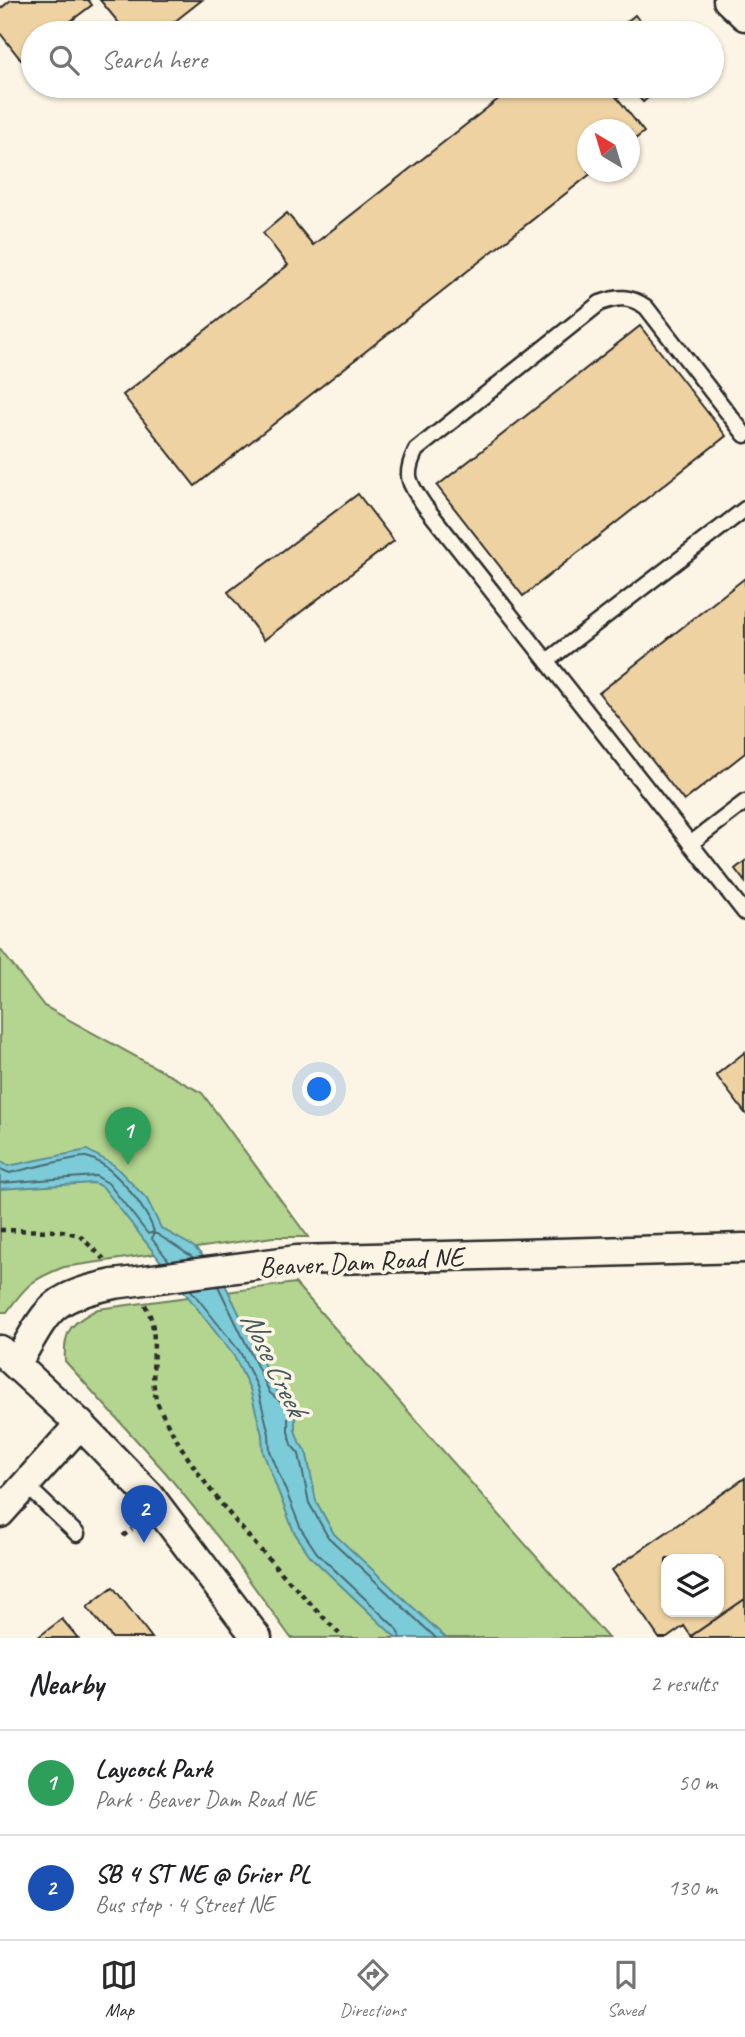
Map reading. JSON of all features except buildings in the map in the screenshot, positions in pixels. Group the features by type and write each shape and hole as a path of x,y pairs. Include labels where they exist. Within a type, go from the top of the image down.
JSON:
{"street":[{"path":"729,0 745,16"},
{"name":"Beaver Dam Road NE","path":"8,1357 58,1302 80,1291 121,1283 297,1260 745,1248"},
{"path":"8,1357 80,1424 149,1495 257,1638"},
{"path":"0,1513 80,1424"}],"lane":[{"path":"745,435 646,307 625,297 600,303 416,450 408,473 410,485 745,913"},
{"path":"547,661 745,509"},
{"path":"690,844 745,802"},
{"path":"26,1485 77,1534"}],"path":[{"path":"0,1230 62,1231 79,1236 146,1307 153,1320 152,1379 158,1406 175,1437 221,1506 343,1638"},
{"path":"123,1536 132,1529"}],"green space":[{"path":"0,949 44,1006 202,1093 308,1237 273,1237 64,1267 31,1283 7,1312 0,1312"},
{"path":"295,1283 608,1638 291,1638 221,1541 166,1473 65,1361 67,1335 75,1323 98,1309"}],"water":[{"path":"87,1150 114,1165 147,1199 161,1228 194,1247 220,1274 276,1390 289,1399 295,1409 295,1430 300,1444 306,1450 316,1501 334,1534 446,1638 396,1638 311,1557 294,1532 263,1452 262,1435 250,1389 234,1356 103,1187 94,1183 0,1189 0,1161 8,1166"}],"place":[{"name":"Laycock Park","path":"128,1165"},
{"name":"SB 4 ST NE @ Grier PL","path":"144,1543"}],"water label":[{"name":"Nose Creek","path":"274,1363"}]}
